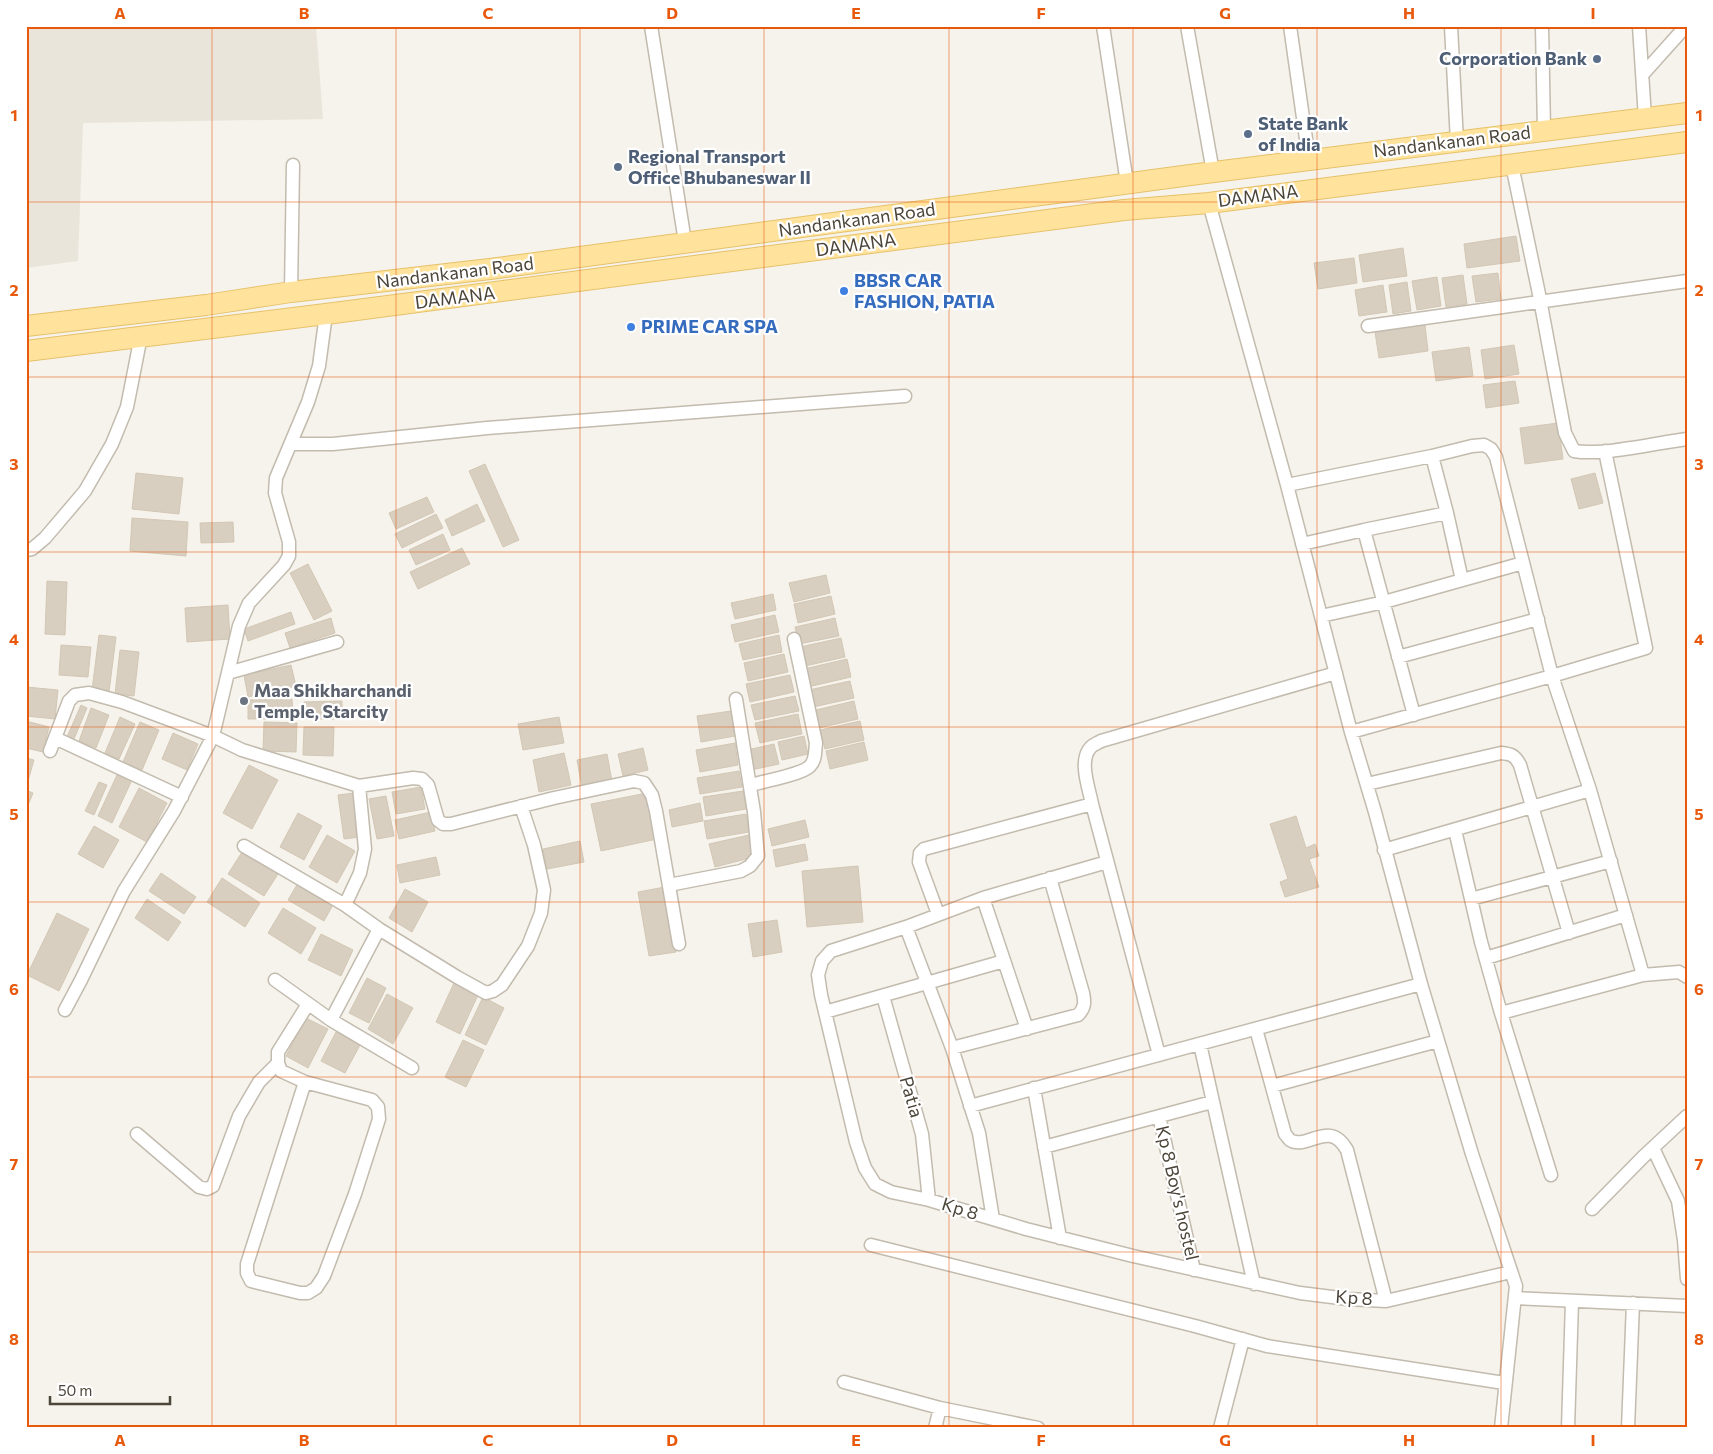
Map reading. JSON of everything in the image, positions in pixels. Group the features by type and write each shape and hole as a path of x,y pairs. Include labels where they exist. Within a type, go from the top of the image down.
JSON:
{"main road":[{"name":"Nandankanan Road","path":"26,326 291,292 490,270 1127,183 1687,113"},
{"name":"DAMANA","path":"26,352 1124,210 1209,203 1687,142"},
{"path":"967,205 971,230"}],"street":[{"path":"650,26 684,242"},
{"path":"1103,26 1127,183"},
{"path":"1188,26 1213,172"},
{"path":"1290,26 1309,160"},
{"path":"1451,26 1457,142"},
{"path":"1542,26 1544,131"},
{"path":"1639,26 1645,118"},
{"path":"1642,74 1686,26"},
{"path":"291,292 293,165"},
{"path":"1512,165 1567,438 1574,451 1605,451 1687,439"},
{"path":"1209,203 1287,485 1351,732 1421,984 1472,1154 1516,1286 1500,1428"},
{"path":"1368,326 1687,281"},
{"path":"65,1010 124,891 182,796 213,736 239,626 249,603 284,565 289,556 289,542 275,493 276,478 308,402 318,366 326,314"},
{"path":"26,550 32,549 45,538 84,491 112,444 127,407 141,336"},
{"path":"291,444 333,444 487,428 905,396"},
{"path":"1287,485 1432,456 1472,446 1484,445 1496,457 1552,676 1590,790 1643,975"},
{"path":"1351,732 1646,648 1605,451"},
{"path":"1432,456 1462,580"},
{"path":"1302,544 1446,513"},
{"path":"1364,530 1414,715"},
{"path":"1321,616 1384,602 1523,563"},
{"path":"1398,657 1538,619"},
{"path":"750,785 802,771 811,766 815,756 816,743 794,639"},
{"path":"228,672 338,642"},
{"path":"1160,1055 1092,804 1084,764 1086,755 1091,746 1101,741 1336,673"},
{"path":"50,751 69,701 75,695 89,693 122,702 213,736 242,750 359,786 413,778 422,779 428,785 438,820 442,824 451,824 521,806 634,781 644,783 652,795 656,811 679,944"},
{"path":"669,885 741,871 750,866 758,856 757,833 736,699"},
{"path":"55,738 182,796"},
{"path":"1367,784 1501,753 1516,757 1520,765 1569,933"},
{"path":"345,905 360,873 365,849 359,786"},
{"path":"1384,850 1590,790"},
{"path":"938,914 919,862 920,853 924,849 1092,804"},
{"path":"244,846 345,905 379,929 457,978 486,992 493,991 502,985 528,946 541,913 544,890 534,845 521,806"},
{"path":"1455,830 1501,1013 1551,1175"},
{"path":"1471,899 1611,861"},
{"name":"Kp 8","path":"1107,862 983,898 906,927 831,952 822,962 818,975 856,1142 865,1168 875,1184 891,1192 930,1200 1060,1238 1254,1284 1300,1293 1348,1299 1386,1300 1511,1272"},
{"path":"952,1048 1078,1015 1082,1010 1085,1002 1050,878"},
{"path":"983,898 1026,1029"},
{"path":"1486,958 1626,916"},
{"path":"906,927 952,1048 979,1133 993,1219"},
{"path":"331,1020 379,929"},
{"path":"825,1012 1004,961"},
{"path":"1501,1013 1643,975 1679,972 1687,977"},
{"path":"275,980 331,1020 412,1068"},
{"path":"970,1106 1421,984"},
{"name":"Patia","path":"883,996 922,1134 930,1200"},
{"path":"305,1082 247,1264 247,1273 251,1281 300,1293 308,1293 316,1288 324,1276 352,1203 379,1119 378,1107 372,1100 305,1082 281,1071 278,1063 278,1052 308,1004"},
{"path":"1256,1028 1285,1134 1290,1140 1298,1142 1324,1136 1334,1136 1341,1141 1347,1150 1386,1300"},
{"path":"1272,1086 1438,1041"},
{"path":"1200,1044 1254,1284"},
{"path":"137,1134 199,1187 207,1189 213,1186 238,1116 259,1082 278,1063"},
{"path":"1034,1088 1060,1238"},
{"path":"1044,1146 1212,1102"},
{"name":"Kp 8 Boy's hostel","path":"1159,1116 1194,1270"},
{"path":"1592,1210 1652,1148 1687,1116"},
{"path":"1652,1148 1678,1201 1687,1279"},
{"path":"871,1245 1267,1346 1504,1384"},
{"path":"1515,1298 1687,1306"},
{"path":"1568,1428 1572,1301"},
{"path":"1628,1428 1633,1303"},
{"path":"1220,1428 1243,1339"},
{"path":"844,1382 940,1408 1038,1428"},
{"path":"935,1428 940,1408"}],"shaded area":[{"path":"26,26 316,26 323,119 83,123 78,261 26,268"}],"building":[{"path":"1516,236 1520,261 1467,268 1464,244"},
{"path":"1403,248 1407,276 1363,282 1359,255"},
{"path":"1354,258 1357,283 1318,289 1314,263"},
{"path":"1498,273 1501,299 1476,302 1472,276"},
{"path":"1463,275 1467,304 1446,307 1442,278"},
{"path":"1437,277 1441,306 1417,310 1412,281"},
{"path":"1407,282 1411,311 1393,314 1389,285"},
{"path":"1383,285 1387,312 1359,316 1355,290"},
{"path":"1425,325 1428,351 1379,358 1375,332"},
{"path":"1514,345 1519,374 1485,379 1481,350"},
{"path":"1469,347 1473,376 1436,381 1432,352"},
{"path":"1515,381 1519,403 1486,408 1483,385"},
{"path":"1558,423 1563,459 1525,464 1520,428"},
{"path":"485,464 519,540 503,547 469,471"},
{"path":"136,473 183,478 179,514 132,509"},
{"path":"1595,473 1603,503 1579,509 1571,479"},
{"path":"427,497 434,512 396,529 389,513"},
{"path":"477,504 485,521 452,536 445,520"},
{"path":"436,514 443,528 402,548 395,534"},
{"path":"132,518 188,522 186,556 130,551"},
{"path":"233,522 234,542 201,543 200,523"},
{"path":"443,534 450,550 416,565 409,550"},
{"path":"462,548 470,564 418,589 410,572"},
{"path":"308,564 332,611 314,620 290,573"},
{"path":"826,575 830,593 794,602 789,583"},
{"path":"47,581 67,582 65,635 45,634"},
{"path":"773,594 776,610 735,619 731,603"},
{"path":"831,596 835,614 798,623 794,604"},
{"path":"228,605 230,639 187,642 185,608"},
{"path":"291,612 295,624 248,641 244,629"},
{"path":"775,615 779,632 735,642 731,625"},
{"path":"331,618 335,633 290,648 285,633"},
{"path":"835,618 839,636 799,644 795,627"},
{"path":"99,635 116,637 109,692 92,690"},
{"path":"779,635 782,652 743,660 739,644"},
{"path":"841,638 845,657 805,666 800,647"},
{"path":"61,645 91,647 88,677 59,675"},
{"path":"120,650 139,652 134,696 115,694"},
{"path":"784,654 788,672 748,681 744,663"},
{"path":"847,659 851,677 808,687 804,669"},
{"path":"291,665 296,686 248,697 244,675"},
{"path":"790,675 794,692 750,702 746,684"},
{"path":"850,681 854,698 813,707 809,690"},
{"path":"26,687 58,690 55,719 26,716"},
{"path":"795,696 799,711 755,720 751,705"},
{"path":"292,699 293,719 248,719 248,700"},
{"path":"342,701 342,719 304,719 304,702"},
{"path":"854,701 858,719 819,728 816,710"},
{"path":"81,705 87,708 74,739 67,737"},
{"path":"91,708 109,715 96,748 79,741"},
{"path":"731,711 735,736 701,742 697,716"},
{"path":"798,714 802,734 760,743 755,723"},
{"path":"120,717 135,724 119,759 105,753"},
{"path":"559,717 564,743 523,750 518,724"},
{"path":"26,721 49,727 43,752 26,748"},
{"path":"860,721 864,740 825,749 820,730"},
{"path":"140,722 159,730 142,770 123,762"},
{"path":"264,722 297,723 296,752 263,751"},
{"path":"304,727 334,727 333,756 303,755"},
{"path":"173,733 198,744 187,770 162,759"},
{"path":"804,736 808,754 782,760 778,742"},
{"path":"864,742 868,760 830,769 826,751"},
{"path":"735,743 738,765 700,772 696,750"},
{"path":"774,744 779,764 751,770 747,750"},
{"path":"643,748 648,770 623,776 618,754"},
{"path":"564,753 571,785 539,792 533,760"},
{"path":"607,754 612,781 582,787 577,760"},
{"path":"26,758 34,760 27,784 26,783"},
{"path":"249,765 278,780 252,829 223,813"},
{"path":"739,771 742,787 700,794 697,778"},
{"path":"117,775 131,782 112,823 98,816"},
{"path":"99,782 107,785 94,815 85,811"},
{"path":"421,787 425,809 396,814 392,792"},
{"path":"139,788 167,803 147,842 119,827"},
{"path":"26,790 33,793 26,810"},
{"path":"743,791 746,809 706,816 703,797"},
{"path":"354,793 360,837 344,839 338,795"},
{"path":"647,793 657,839 601,851 591,804"},
{"path":"386,796 394,836 377,839 369,799"},
{"path":"700,803 703,821 672,827 669,810"},
{"path":"431,812 435,831 399,839 395,820"},
{"path":"298,813 322,826 304,860 280,847"},
{"path":"746,814 749,832 707,839 704,821"},
{"path":"1296,816 1306,848 1315,844 1319,856 1309,859 1319,887 1285,897 1280,882 1288,879 1270,824"},
{"path":"805,820 809,837 772,846 768,829"},
{"path":"94,826 119,840 103,868 78,854"},
{"path":"327,835 355,851 337,883 309,867"},
{"path":"749,835 754,857 715,867 709,844"},
{"path":"580,841 584,862 547,869 543,849"},
{"path":"805,844 808,860 776,867 773,850"},
{"path":"242,852 278,874 264,896 228,874"},
{"path":"436,857 440,875 400,883 397,865"},
{"path":"858,866 863,922 807,927 802,871"},
{"path":"161,873 196,897 184,914 149,891"},
{"path":"222,878 260,903 245,927 207,902"},
{"path":"298,883 334,903 324,921 288,900"},
{"path":"665,887 676,952 649,956 638,892"},
{"path":"405,889 428,902 412,932 389,918"},
{"path":"147,899 181,922 168,941 135,918"},
{"path":"283,908 316,928 301,954 268,933"},
{"path":"57,913 89,929 59,991 27,975"},
{"path":"777,920 782,952 753,957 748,924"},
{"path":"321,934 353,950 341,976 308,960"},
{"path":"367,978 386,988 369,1023 349,1013"},
{"path":"454,983 478,995 460,1034 436,1022"},
{"path":"387,994 413,1008 393,1044 368,1029"},
{"path":"483,997 504,1008 486,1045 465,1035"},
{"path":"306,1018 328,1029 308,1068 286,1056"},
{"path":"336,1032 360,1045 345,1073 321,1061"},
{"path":"463,1040 484,1050 466,1087 445,1077"}],"place":[{"name":"Corporation Bank","path":"1597,59"},
{"name":"State Bank of India","path":"1248,134"},
{"name":"Regional Transport Office Bhubaneswar II","path":"618,167"},
{"name":"BBSR CAR FASHION, PATIA","path":"844,291"},
{"name":"PRIME CAR SPA","path":"631,327"},
{"name":"Maa Shikharchandi Temple, Starcity","path":"244,701"}]}
